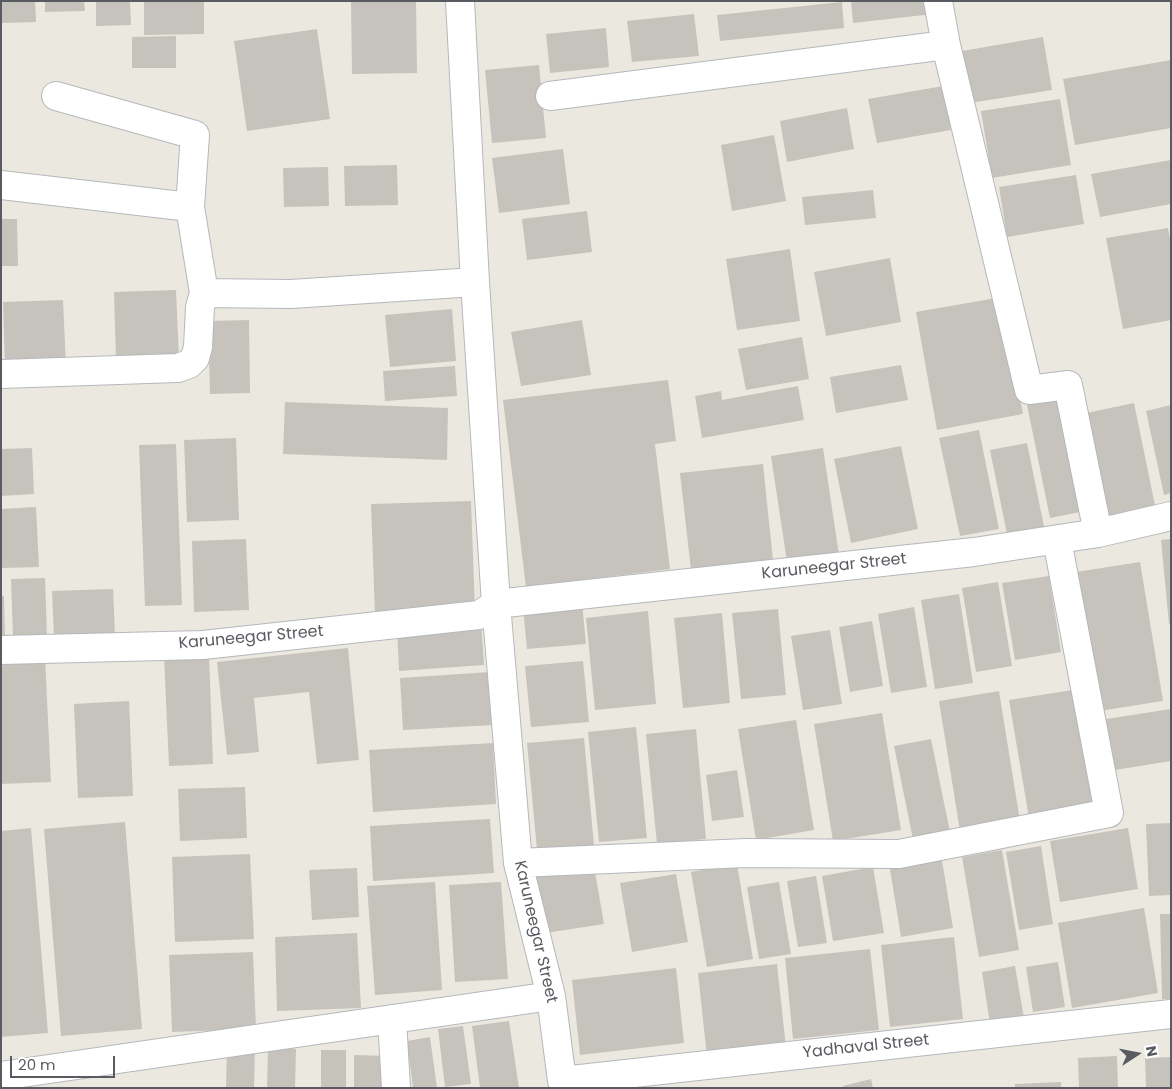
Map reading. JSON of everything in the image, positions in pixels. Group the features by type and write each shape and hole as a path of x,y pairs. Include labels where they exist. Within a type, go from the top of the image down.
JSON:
{"street":[{"path":"460,1 496,604"},
{"path":"938,1 946,45 1029,390 1068,385 1098,533"},
{"path":"550,96 946,45"},
{"path":"1,374 178,368 189,364 195,358 198,347 200,307 204,293 190,207 194,135 56,96"},
{"path":"1,185 190,207"},
{"path":"204,293 291,294 476,282"},
{"name":"Karuneegar Street","path":"1,650 203,644 478,615 496,604 974,552 1098,533 1171,516"},
{"path":"518,863 746,853 899,854 1109,814 1057,540"},
{"name":"Karuneegar Street","path":"496,604 518,863 551,996 562,1081"},
{"path":"1,1076 551,996"},
{"name":"Yadhaval Street","path":"562,1081 1171,1014"},
{"path":"392,1019 396,1088"}],"building":[{"path":"1,1 35,1 36,22 1,23"},
{"path":"45,1 84,1 85,11 45,12"},
{"path":"96,1 130,1 131,25 96,26"},
{"path":"144,1 204,1 204,34 144,35"},
{"path":"351,1 416,1 417,73 352,74"},
{"path":"851,1 932,1 933,14 853,23"},
{"path":"842,2 844,28 720,41 717,15"},
{"path":"694,14 699,56 632,62 627,21"},
{"path":"606,28 609,67 550,73 546,34"},
{"path":"317,29 330,119 247,131 234,41"},
{"path":"176,36 176,68 132,68 132,37"},
{"path":"1043,37 1052,90 970,103 962,51"},
{"path":"1171,60 1171,128 1075,145 1063,79"},
{"path":"539,65 546,138 492,143 485,70"},
{"path":"943,86 951,130 877,143 868,99"},
{"path":"1060,99 1071,165 992,178 981,111"},
{"path":"847,108 854,149 787,162 780,121"},
{"path":"774,135 786,201 732,211 721,145"},
{"path":"563,149 570,204 499,213 492,158"},
{"path":"1171,160 1171,204 1100,217 1091,174"},
{"path":"397,165 398,205 345,206 344,166"},
{"path":"328,167 329,206 284,207 283,168"},
{"path":"1076,175 1084,224 1007,237 999,187"},
{"path":"873,190 876,218 805,225 802,197"},
{"path":"587,211 592,252 527,260 522,219"},
{"path":"1,219 17,219 18,266 1,266"},
{"path":"1168,228 1171,243 1171,320 1123,329 1106,238"},
{"path":"790,249 800,321 737,330 726,259"},
{"path":"890,258 901,322 826,336 814,272"},
{"path":"176,290 179,358 116,360 114,292"},
{"path":"1002,297 1023,414 937,430 916,312"},
{"path":"63,300 66,366 5,368 3,302"},
{"path":"452,309 456,361 390,367 385,315"},
{"path":"249,320 250,393 210,394 208,321"},
{"path":"582,320 591,375 521,386 511,332"},
{"path":"802,337 809,379 746,390 738,349"},
{"path":"901,365 908,400 836,413 830,377"},
{"path":"455,366 457,396 385,401 383,371"},
{"path":"668,380 676,441 655,444 670,569 526,587 503,400"},
{"path":"798,386 804,420 702,438 695,396 721,391 722,400"},
{"path":"1065,392 1090,510 1050,518 1026,400"},
{"path":"285,402 448,408 447,460 283,454"},
{"path":"1134,403 1157,515 1100,527 1077,415"},
{"path":"1171,405 1171,493 1164,495 1146,411"},
{"path":"979,430 999,529 960,536 939,438"},
{"path":"236,438 239,520 187,522 184,440"},
{"path":"1027,443 1048,546 1011,554 990,450"},
{"path":"176,444 182,605 145,606 139,445"},
{"path":"901,446 918,529 851,543 834,459"},
{"path":"32,448 34,494 1,496 1,449"},
{"path":"823,448 839,555 787,562 771,456"},
{"path":"763,464 774,570 692,579 680,473"},
{"path":"471,501 475,611 375,614 371,504"},
{"path":"36,507 39,567 1,568 1,509"},
{"path":"246,539 249,610 194,612 192,541"},
{"path":"1171,539 1171,624 1169,624 1161,540"},
{"path":"1140,562 1163,701 1099,711 1076,572"},
{"path":"1049,576 1061,652 1015,660 1002,583"},
{"path":"45,578 47,636 13,637 11,579"},
{"path":"998,582 1012,666 976,672 962,588"},
{"path":"113,589 115,635 54,637 52,591"},
{"path":"959,594 973,683 935,689 921,600"},
{"path":"1,596 4,596 5,640 1,640"},
{"path":"582,603 586,644 527,649 523,608"},
{"path":"914,607 927,687 891,693 878,614"},
{"path":"778,609 786,695 741,699 732,613"},
{"path":"648,611 656,704 595,710 586,618"},
{"path":"722,613 730,703 683,708 674,618"},
{"path":"481,621 484,665 399,671 397,627"},
{"path":"872,621 883,686 850,692 839,627"},
{"path":"830,630 842,704 803,710 791,636"},
{"path":"348,648 359,760 317,764 309,692 254,698 259,752 227,755 217,662"},
{"path":"209,655 213,764 169,766 164,657"},
{"path":"45,657 51,782 1,784 1,658"},
{"path":"583,661 589,722 531,727 525,666"},
{"path":"490,672 493,725 403,730 400,678"},
{"path":"1079,689 1099,807 1029,818 1009,700"},
{"path":"999,691 1020,821 960,831 939,701"},
{"path":"129,701 133,796 78,798 74,704"},
{"path":"1171,709 1171,761 1115,770 1106,719"},
{"path":"882,713 901,830 833,841 814,724"},
{"path":"796,720 814,830 756,840 738,729"},
{"path":"636,727 647,838 599,842 588,732"},
{"path":"696,729 706,839 657,844 646,734"},
{"path":"584,738 594,845 537,850 527,743"},
{"path":"931,739 950,832 913,839 894,746"},
{"path":"493,743 496,804 373,812 369,750"},
{"path":"737,770 744,817 712,821 706,775"},
{"path":"245,787 247,838 180,841 178,789"},
{"path":"490,819 494,873 373,881 370,826"},
{"path":"125,822 142,1029 61,1036 44,829"},
{"path":"1171,823 1171,895 1149,896 1146,824"},
{"path":"31,828 48,1033 1,1037 1,831"},
{"path":"1128,828 1138,889 1060,902 1050,841"},
{"path":"1041,846 1053,924 1019,930 1006,852"},
{"path":"1002,850 1019,950 979,957 962,857"},
{"path":"250,854 254,939 175,942 172,857"},
{"path":"942,860 953,928 901,937 890,869"},
{"path":"737,864 753,959 707,967 691,872"},
{"path":"594,866 604,924 546,933 536,877"},
{"path":"873,867 884,933 833,941 822,876"},
{"path":"357,868 359,917 312,920 309,870"},
{"path":"676,874 688,942 632,952 620,883"},
{"path":"816,876 827,943 798,947 787,881"},
{"path":"435,882 442,990 375,995 367,886"},
{"path":"501,882 508,979 455,982 449,885"},
{"path":"779,882 791,954 759,959 747,887"},
{"path":"1144,908 1158,993 1072,1008 1058,923"},
{"path":"1160,914 1171,914 1171,999 1162,999"},
{"path":"357,933 361,1008 277,1011 275,937"},
{"path":"954,937 963,1019 890,1027 881,945"},
{"path":"870,949 879,1030 793,1039 785,958"},
{"path":"253,952 256,1029 172,1032 169,955"},
{"path":"1058,962 1065,1007 1033,1012 1026,967"},
{"path":"777,964 786,1048 707,1057 698,973"},
{"path":"1015,966 1025,1024 991,1030 982,972"},
{"path":"676,968 684,1043 580,1055 572,980"},
{"path":"509,1021 519,1088 480,1088 472,1026"},
{"path":"463,1026 471,1084 445,1087 438,1029"},
{"path":"430,1037 437,1088 413,1088 407,1041"},
{"path":"227,1047 255,1047 254,1088 226,1088"},
{"path":"268,1048 296,1049 295,1088 267,1088"},
{"path":"321,1050 346,1050 346,1088 321,1088"},
{"path":"354,1055 391,1056 391,1088 354,1088"},
{"path":"1117,1056 1118,1088 1079,1088 1078,1058"},
{"path":"1171,1057 1171,1088 1146,1088 1145,1058"},
{"path":"871,1079 873,1088 843,1088 843,1086"},
{"path":"1061,1082 1061,1088 1015,1088 1015,1084"}]}
